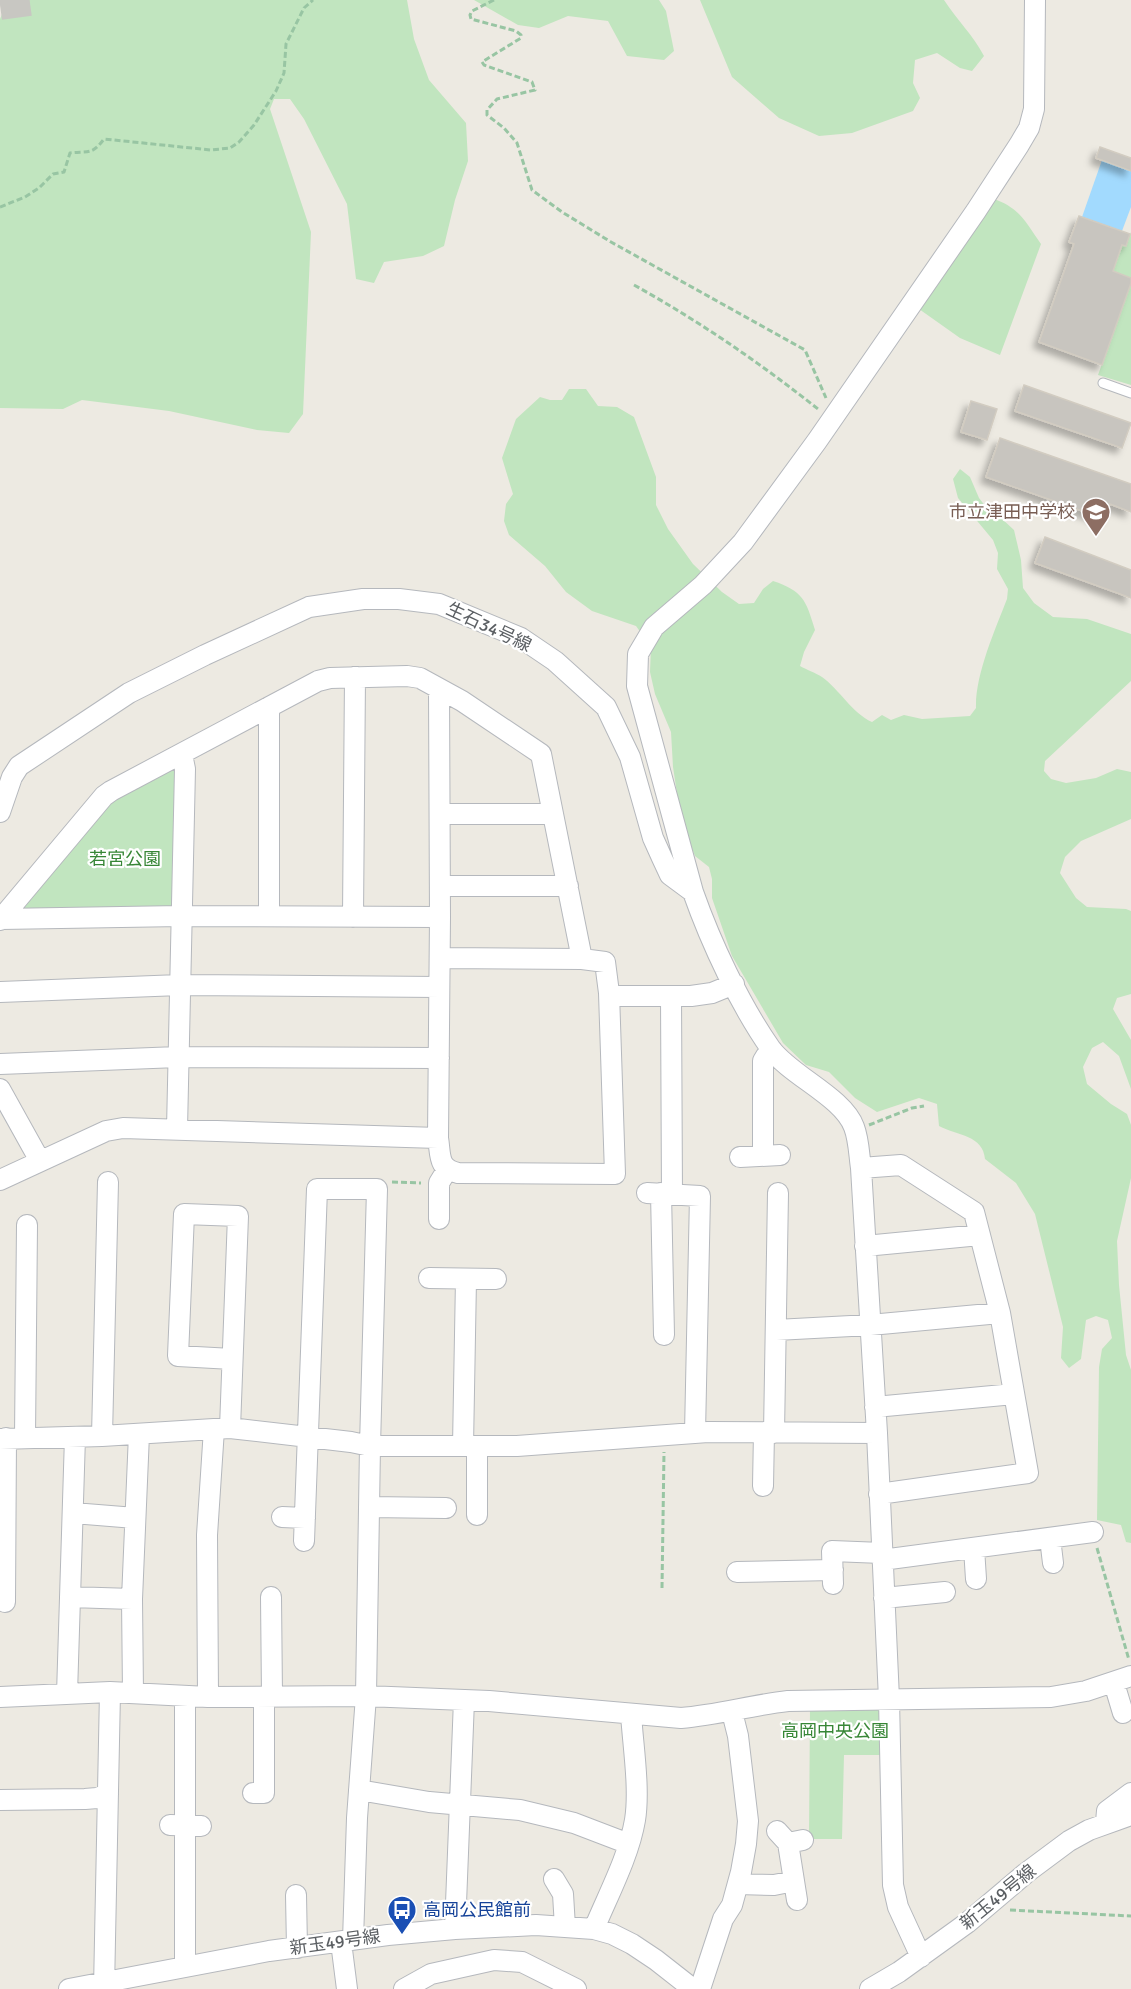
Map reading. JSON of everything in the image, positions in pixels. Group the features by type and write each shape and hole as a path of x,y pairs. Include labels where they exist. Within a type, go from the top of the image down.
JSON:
{"street":[{"path":"921,1957 898,1907 893,1885 889,1699 877,1433 861,1168 854,1126 845,1111 772,1050 746,1009 704,924 693,892 637,686 638,654 658,623 702,585 743,542 833,418 976,211 1029,128 1034,109 1035,0"},
{"name":"生石34号線","path":"0,812 12,777 19,766 129,693 309,607 363,599 399,599 440,604 521,638 555,662 606,707 630,757 653,838 662,858 670,875 693,892"},
{"path":"353,917 355,677"},
{"path":"1,919 104,796 318,681 330,678 414,677 462,701 541,754 582,959"},
{"path":"439,1219 443,1177 438,1137 440,689"},
{"path":"269,707 269,916"},
{"path":"177,1129 185,770 182,754"},
{"path":"440,814 553,814"},
{"path":"440,886 568,886"},
{"path":"1,919 181,916 440,917"},
{"path":"440,958 582,959 605,962 609,993 615,1174 458,1173 443,1177"},
{"path":"609,993 619,996 671,996 712,993 734,984"},
{"path":"0,992 180,986 440,987"},
{"path":"664,1335 660,1194 671,996"},
{"path":"740,1157 771,1156 763,1061 772,1050"},
{"path":"0,1064 178,1057 439,1058"},
{"path":"0,1089 40,1161"},
{"path":"0,1180 106,1131 123,1128 438,1137"},
{"path":"861,1168 901,1165 974,1212 1000,1313 1028,1473 879,1494"},
{"path":"102,1436 108,1182"},
{"path":"304,1541 316,1189 377,1189 366,1696 347,1941 347,1989"},
{"path":"763,1486 776,1330 778,1193"},
{"path":"660,1194 700,1196 694,1433"},
{"path":"208,1697 207,1535 232,1359 238,1215 184,1214 178,1356 232,1359"},
{"path":"4,1602 10,1438 27,1225"},
{"path":"866,1245 980,1235"},
{"path":"429,1278 496,1280"},
{"path":"466,1279 470,1446 477,1515"},
{"path":"776,1330 870,1325 1000,1313"},
{"path":"875,1407 1014,1394"},
{"path":"10,1438 102,1436 222,1428 370,1446 517,1446 694,1433 877,1433"},
{"path":"133,1694 132,1599 139,1434"},
{"path":"67,1694 75,1437"},
{"path":"369,1507 446,1508"},
{"path":"73,1513 135,1518"},
{"path":"282,1517 305,1518"},
{"path":"745,1577 833,1577 832,1551 882,1557 974,1548 1093,1532"},
{"path":"1050,1538 1053,1563"},
{"path":"974,1548 976,1579"},
{"path":"884,1598 945,1592"},
{"path":"70,1597 132,1599"},
{"path":"253,1793 264,1793 271,1597"},
{"path":"0,1697 110,1692 208,1697 366,1696 464,1700 681,1718 732,1712 756,1704 788,1701 1052,1697 1122,1679 1124,1713"},
{"path":"104,1986 110,1692"},
{"path":"184,1966 185,1696"},
{"path":"455,1929 464,1700"},
{"path":"700,1989 723,1919 732,1905 746,1844 748,1821 738,1736 732,1712"},
{"path":"594,1929 629,1844 635,1820 631,1714"},
{"path":"359,1790 429,1802 520,1810 550,1816 629,1844"},
{"path":"1106,1822 1107,1811 1131,1793"},
{"path":"5,1795 85,1799 108,1794"},
{"name":"新玉49号線","path":"870,1989 902,1981 921,1957 985,1909 1026,1873 1069,1842 1106,1822 1131,1815"},
{"path":"738,1884 774,1885 796,1891 790,1838"},
{"path":"554,1879 563,1894 565,1927"},
{"path":"296,1895 297,1948"},
{"name":"新玉49号線","path":"69,1989 104,1986 184,1966 347,1941 455,1929 536,1924 594,1929 612,1934 632,1944 693,1989"},
{"path":"412,1987 431,1974 481,1961 494,1960 522,1962 576,1989"}],"lane":[{"path":"1103,383 1131,393"}],"path":[{"path":"0,207 25,197 39,188 53,174 64,172 70,153 91,152 100,146 104,139 211,150 230,148 239,142 254,125 276,91 284,73 286,44 304,8 313,0"},
{"path":"494,0 472,11 471,19 516,31 521,38 482,62 484,65 529,81 535,86 535,90 497,99 487,110 487,115 504,128 517,144 532,190 562,212 611,242 805,350 833,418"},
{"path":"634,285 677,309 741,351 833,418"},
{"path":"854,1126 879,1122 912,1108 924,1106"},
{"path":"377,1189 380,1182 443,1177"},
{"path":"662,1588 664,1436"},
{"path":"1093,1532 1131,1667"},
{"path":"985,1909 1131,1916"}],"green space":[{"path":"8,0 407,0 414,39 429,80 466,123 468,161 455,200 444,246 423,256 384,262 374,283 356,279 347,204 304,119 290,99 274,99 270,109 311,232 303,414 289,433 257,430 169,411 82,400 63,409 0,408 0,19"},
{"path":"474,0 659,0 666,11 674,51 664,60 627,56 608,21 568,16 539,28 518,25"},
{"path":"700,0 944,0 984,56 972,71 960,68 937,53 915,60 913,83 920,98 913,111 852,133 819,136 779,118 732,77"},
{"path":"994,199 1016,212 1041,244 1000,355 960,338 919,309"},
{"path":"1131,232 1131,278 1113,271 1122,245 1126,246"},
{"path":"1131,283 1131,385 1098,375"},
{"path":"569,389 586,389 598,406 617,407 634,417 656,477 656,505 668,529 693,564 722,592 739,604 754,603 763,589 773,581 791,589 802,598 815,630 800,666 822,677 858,713 872,722 882,715 891,720 904,715 922,719 970,716 976,708 982,667 1007,599 1008,589 997,569 998,553 993,540 958,498 953,479 960,469 970,477 979,498 989,511 1000,517 1014,530 1021,560 1023,588 1034,603 1053,617 1087,619 1131,634 1131,681 1045,761 1044,771 1051,779 1066,783 1096,778 1117,769 1131,772 1131,819 1081,841 1065,857 1060,873 1076,898 1087,907 1131,911 1131,994 1117,998 1113,1009 1131,1040 1131,1089 1119,1056 1103,1042 1092,1048 1083,1067 1087,1084 1127,1114 1131,1125 1131,1178 1117,1241 1126,1355 1131,1370 1131,1543 1126,1542 1121,1525 1097,1520 1099,1367 1102,1349 1112,1338 1108,1320 1096,1316 1086,1320 1081,1359 1069,1368 1061,1358 1063,1327 1035,1214 1016,1183 985,1159 980,1145 975,1141 939,1126 937,1104 919,1098 877,1112 855,1098 829,1072 806,1065 783,1043 732,956 712,898 712,879 709,867 695,856 681,820 673,767 671,732 655,694 650,672 651,647 636,626 592,611 566,592 545,566 509,535 504,521 506,504 513,494 502,458 516,419 540,397 562,400"},
{"name":"若宮公園","path":"170,767 179,775 176,913 19,915 16,905 111,797"},
{"name":"高岡中央公園","path":"810,1708 882,1708 884,1755 844,1755 842,1839 809,1839"}],"water":[{"path":"1102,160 1131,171 1131,207 1122,231 1082,217"}],"building":[{"path":"1100,147 1131,158 1131,171 1096,158"},
{"path":"1079,216 1130,234 1126,246 1122,245 1113,271 1131,278 1131,283 1102,365 1039,342 1074,244 1069,242"},
{"path":"1024,385 1131,423 1122,448 1015,411"},
{"path":"971,401 997,409 987,440 961,432"},
{"path":"1000,438 1131,484 1131,512 1110,504 1105,519 986,477"},
{"path":"1045,537 1131,570 1131,598 1035,563"}],"tunnel":[{"path":"0,5 37,0"}],"place":[{"name":"市立津田中学校","path":"1096,538"},
{"name":"高岡公民館前","path":"402,1936"}]}
